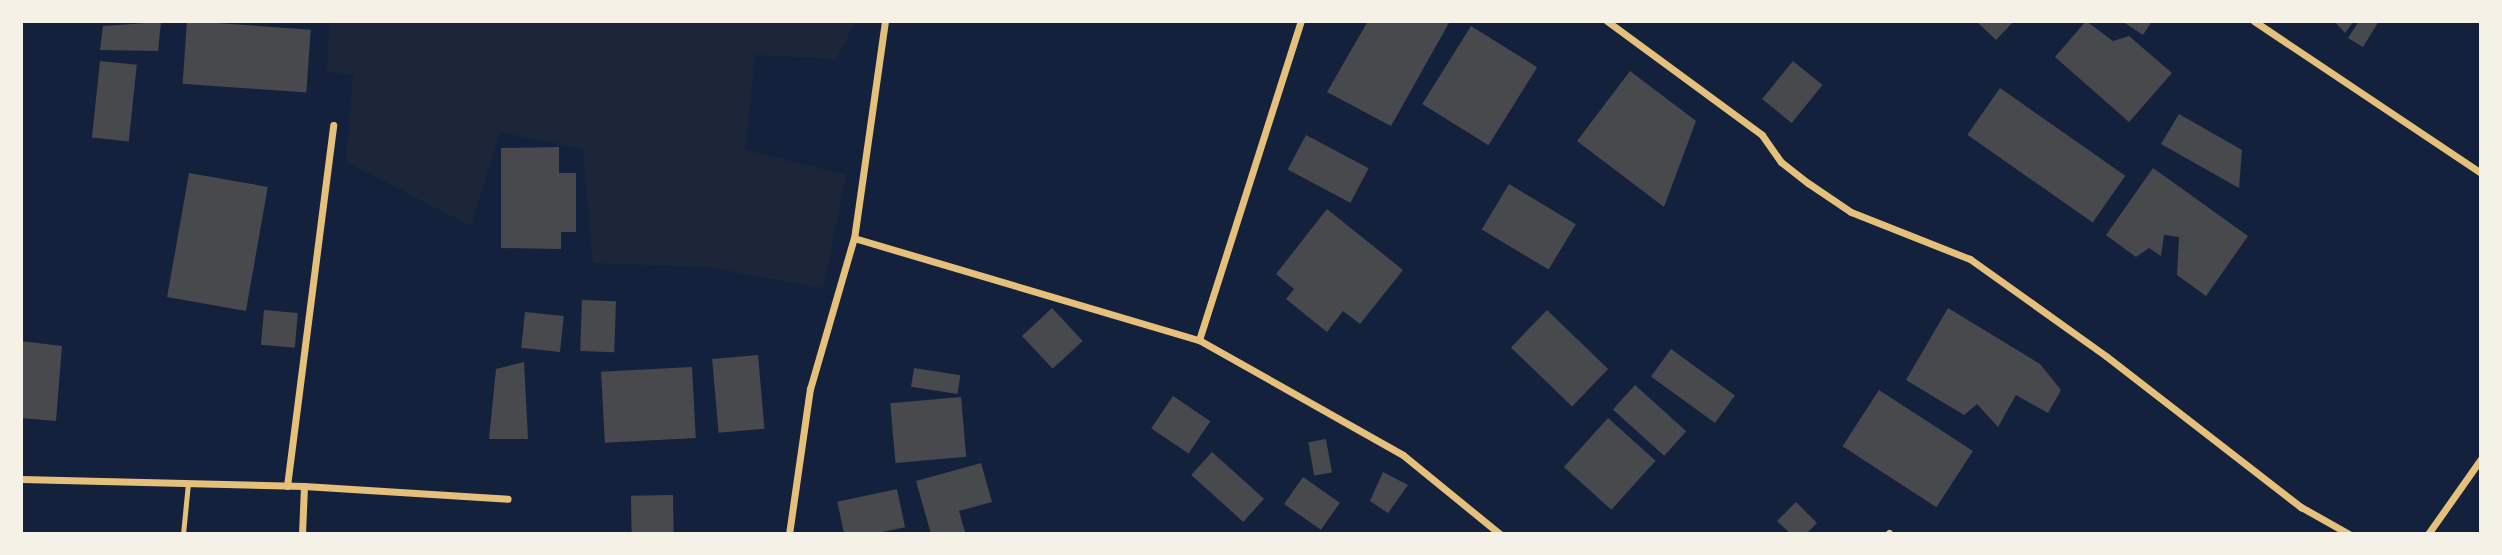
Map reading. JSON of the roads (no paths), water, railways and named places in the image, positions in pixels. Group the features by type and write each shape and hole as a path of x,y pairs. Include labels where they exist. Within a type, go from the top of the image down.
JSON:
{"street":[{"path":"789,534 810,389 854,238 885,21"},
{"path":"1199,340 1301,21"},
{"path":"1607,21 1762,135 1781,162 1808,183 1851,212 1970,258 2106,356 2301,507 2349,534"},
{"path":"2254,21 2481,173"},
{"path":"287,486 333,125"},
{"path":"854,238 1199,340 1403,455 1500,534"},
{"path":"2428,534 2481,458"},
{"path":"21,479 304,486 508,499"},
{"path":"302,534 304,486"}],"lane":[{"path":"183,534 188,483"}]}
